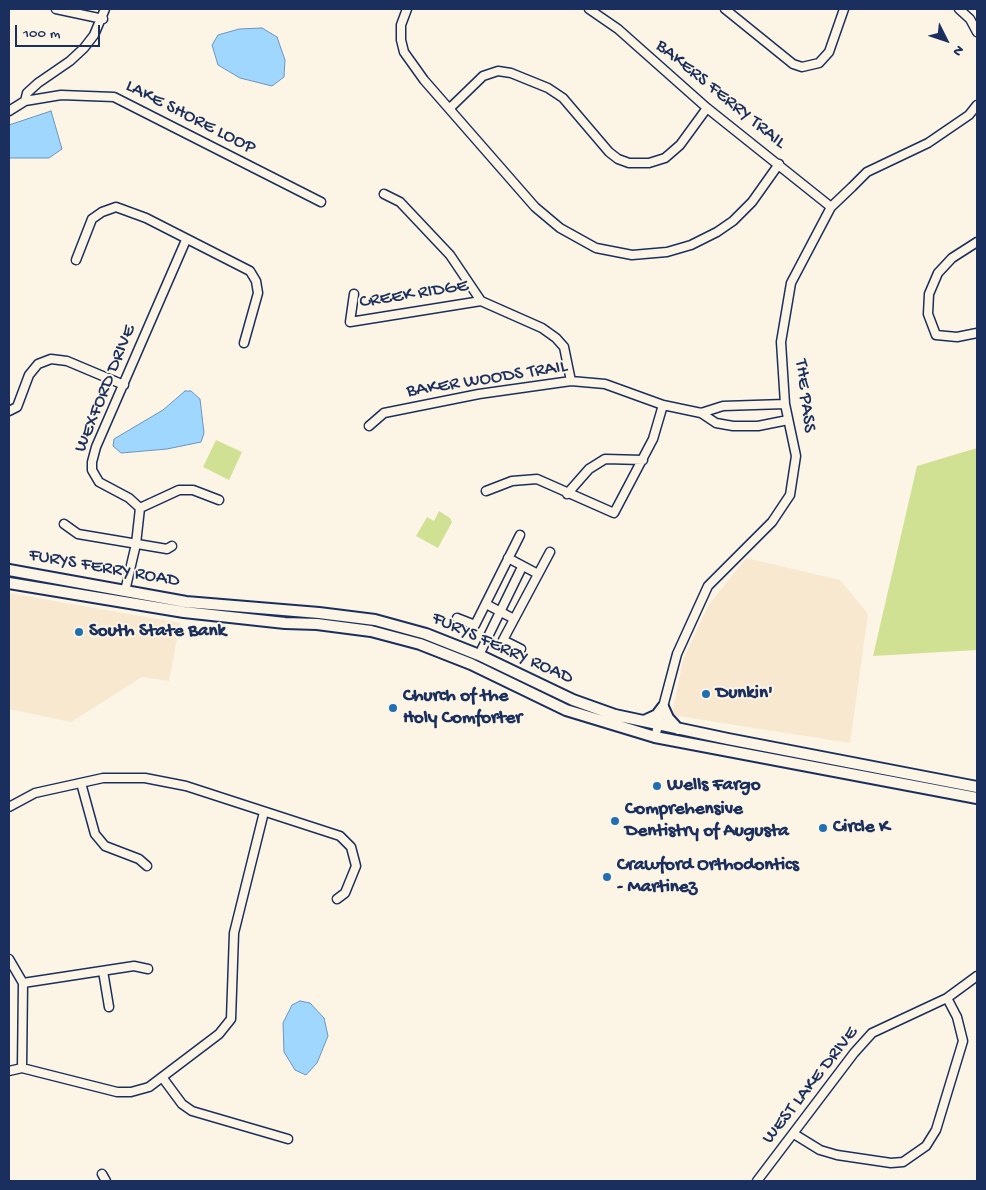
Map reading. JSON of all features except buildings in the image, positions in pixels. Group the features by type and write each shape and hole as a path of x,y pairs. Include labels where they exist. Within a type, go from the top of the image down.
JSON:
{"main road":[{"name":"FURYS FERRY ROAD","path":"9,570 186,602 320,613 375,620 414,630 479,654 573,700 644,721 847,763 977,787"},
{"name":"FURYS FERRY ROAD","path":"9,582 184,612 286,623 317,624 371,631 408,640 471,664 566,710 655,738 977,798"},
{"path":"644,721 657,715 663,707 668,718 678,729"},
{"path":"845,774 847,763"}],"street":[{"path":"56,9 103,19"},
{"path":"25,101 27,93 70,61 84,48 103,19 105,9"},
{"path":"407,9 401,25 401,40 404,52 424,80 535,207 560,228 596,248 632,255 667,252 691,245 717,232 752,202 779,164"},
{"name":"BAKERS FERRY TRAIL","path":"589,9 618,29 707,108 832,207"},
{"path":"725,9 794,64 802,67 819,63 829,52 844,9"},
{"path":"959,9 970,19 977,32"},
{"path":"450,108 483,76 498,71 511,73 548,88 563,98 609,152 629,163 649,163 666,158 680,145 707,108"},
{"name":"LAKE SHORE LOOP","path":"9,111 25,101 68,94 114,97 322,202"},
{"name":"THE PASS","path":"655,738 660,725 677,654 708,586 772,522 790,495 796,456 785,404 781,342 791,283 832,207 868,172 928,143 969,115 977,105"},
{"path":"384,194 400,202 450,255 481,301 542,328 556,338 564,347 571,381"},
{"path":"76,260 92,219 102,212 116,207 146,218 250,271 256,281 258,293 244,343"},
{"name":"WEXFORD DRIVE","path":"140,508 129,498 98,482 92,470 96,447 186,240"},
{"path":"977,242 952,258 938,273 929,294 928,314 936,335 957,337 977,332"},
{"name":"CREEK RIDGE","path":"354,294 350,322 481,301"},
{"path":"9,411 17,407 33,369 38,364 51,359 67,361 124,385"},
{"name":"BAKER WOODS TRAIL","path":"368,426 384,413 479,394 571,381 606,384 663,405 701,413 716,423 733,426 758,426 788,420"},
{"name":"BAKER WOODS TRAIL","path":"701,413 724,406 785,404"},
{"path":"486,491 512,481 537,479 567,494 614,513 653,439 663,405"},
{"path":"567,494 589,469 606,459 643,460"},
{"path":"125,591 136,544 140,508 179,490 193,490 219,500"},
{"path":"64,524 78,534 167,549 172,546"},
{"path":"457,618 475,625 520,535"},
{"path":"520,649 503,640 550,552"},
{"path":"508,558 538,574"},
{"path":"479,654 522,567"},
{"path":"486,604 514,619"},
{"path":"9,807 34,793 102,778 145,778 186,786 340,836 351,847 356,866 344,893 337,899"},
{"path":"81,783 95,834 105,846 139,859 147,866"},
{"path":"9,1071 22,1068 117,1092 149,1088 219,1034 231,1019 234,933 264,812"},
{"path":"9,959 24,983 22,1068"},
{"path":"24,983 134,966 148,969"},
{"path":"103,970 109,1007"},
{"name":"WEST LAKE DRIVE","path":"757,1181 854,1052 872,1033 947,998 977,976"},
{"path":"794,1134 820,1150 837,1155 891,1163 903,1162 926,1146 936,1130 963,1041 957,1017 947,998"},
{"path":"162,1077 182,1104 192,1111 288,1139"}],"shaded area":[{"path":"746,558 840,580 868,614 850,743 672,715 683,660 708,606"},
{"path":"9,593 180,623 169,681 142,677 71,722 9,709"}],"green space":[{"path":"216,440 242,452 229,480 203,467"},
{"path":"977,448 977,650 873,656 917,466"},
{"path":"439,511 450,518 452,522 438,548 416,536 427,517 434,521"}],"water":[{"path":"262,28 277,37 285,60 284,77 272,86 240,78 218,65 212,45 218,35 239,29"},
{"path":"51,111 62,149 49,158 9,158 9,125"},
{"path":"185,391 191,391 200,399 204,433 201,442 167,449 121,453 113,446 114,439 163,410"},
{"path":"300,1001 310,1003 324,1018 328,1036 317,1063 306,1075 295,1070 284,1052 283,1023 292,1005"}],"place":[{"name":"South State Bank","path":"79,632"},
{"name":"Dunkin'","path":"706,694"},
{"name":"Church of the Holy Comforter","path":"393,708"},
{"name":"Wells Fargo","path":"657,786"},
{"name":"Comprehensive Dentistry of Augusta","path":"615,821"},
{"name":"Circle K","path":"823,828"},
{"name":"Crawford Orthodontics - Martinez","path":"607,877"}]}
